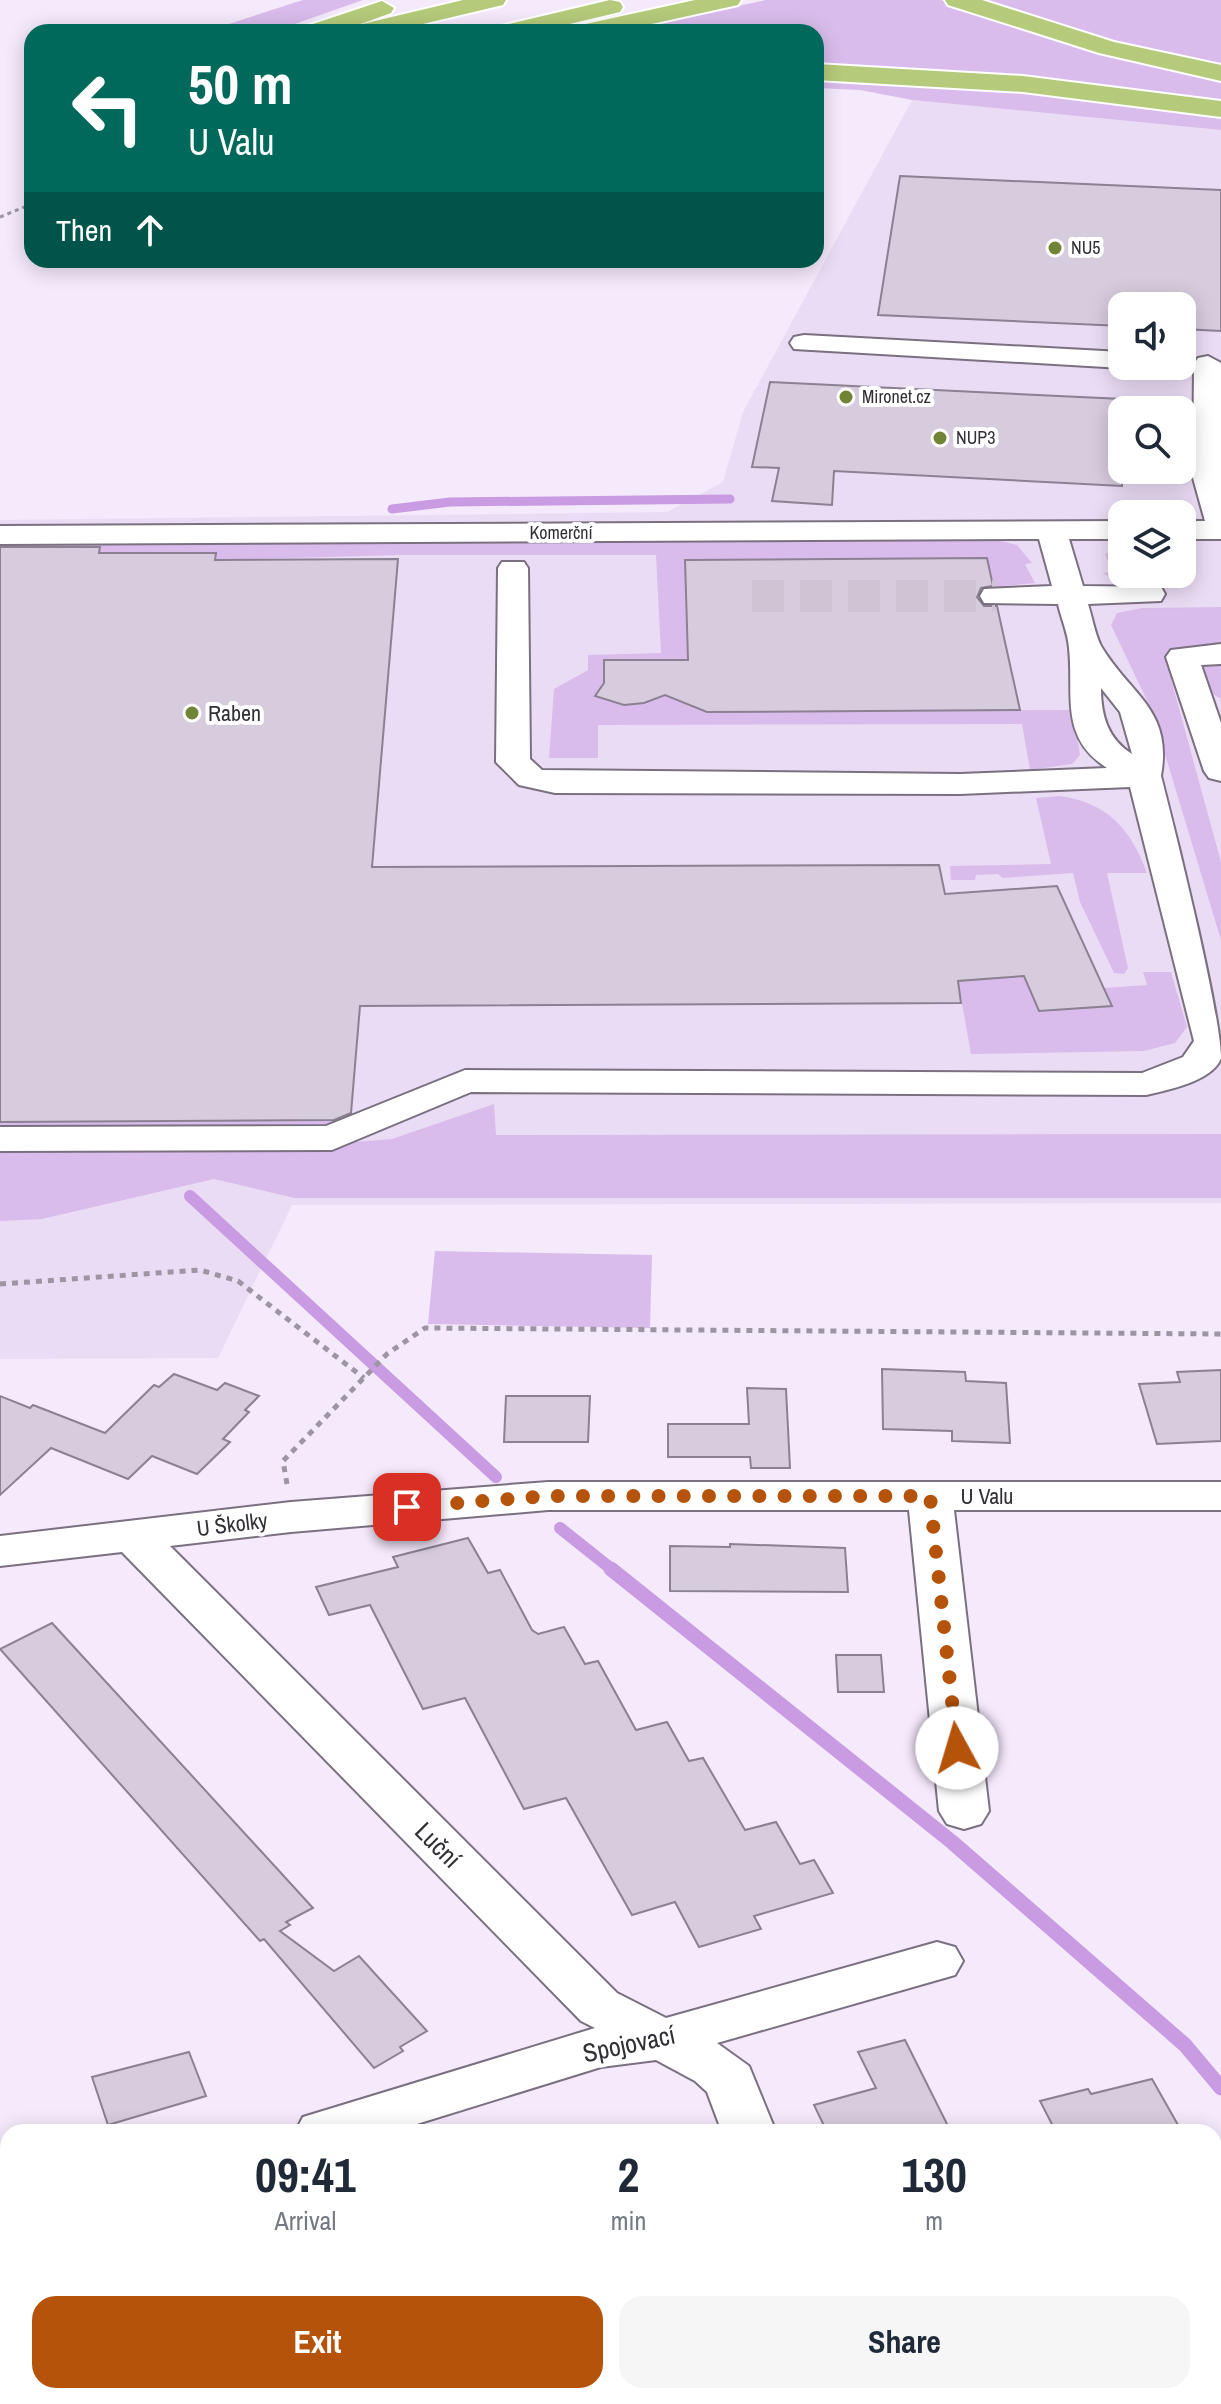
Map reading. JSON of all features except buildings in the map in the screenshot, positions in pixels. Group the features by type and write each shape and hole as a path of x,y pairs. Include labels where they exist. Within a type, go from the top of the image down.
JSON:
{"highway":[{"path":"336,24 403,0"},
{"path":"392,24 494,0"},
{"path":"468,24 571,0"},
{"path":"540,24 645,0"},
{"path":"618,24 729,0"},
{"path":"957,0 1108,48 1221,73"},
{"path":"824,72 1023,84 1221,109"}],"street":[{"path":"804,343 1108,359"},
{"path":"1196,529 1221,528 1208,478 1204,364"},
{"name":"Komerční","path":"0,535 1108,530"},
{"path":"1052,531 1085,646 1085,710 1101,749 1144,776"},
{"path":"513,568 513,762 531,778 555,783 960,784 1144,776"},
{"path":"995,596 1150,594"},
{"path":"0,1139 332,1138 465,1081 1146,1084 1197,1065 1213,1041 1144,776 1149,750 1136,711 1085,646"},
{"path":"1221,654 1182,657 1221,771"},
{"name":"U Valu","path":"465,1501 548,1496 1221,1496"},
{"path":"930,1496 964,1811"},
{"name":"U Školky","path":"0,1551 291,1517 465,1501"},
{"name":"Luční","path":"133,1536 599,2007 714,2066 730,2081 746,2124"},
{"name":"Spojovací","path":"348,2124 601,2047 662,2039 937,1961"}],"path":[{"path":"0,217 24,207"},
{"path":"0,1284 200,1270 217,1273 238,1281 367,1375"},
{"path":"291,1517 283,1461 387,1354 425,1328 1221,1334"}],"shaded area":[{"path":"303,0 363,0 295,24 229,24"},
{"path":"766,0 941,0 1081,47 1221,80 1221,103 824,68 824,24 653,24"},
{"path":"976,0 1221,0 1221,68 1155,55"},
{"path":"824,80 1038,93 1221,116 1221,130 912,100 860,90 824,88"},
{"path":"912,100 1221,130 1221,1203 292,1205 218,1358 0,1359 0,520 667,512 723,482 743,412 821,268 824,268 824,262"},
{"path":"996,540 1017,545 1032,563 1025,564 1035,583 1004,586 1004,590 993,588 987,558 696,560 685,567 690,705 707,712 1073,710 1080,755 1072,764 1030,770 1022,724 598,725 598,758 549,758 554,689 588,670 588,655 661,653 656,555 398,555 215,560 215,553 125,553 97,561 100,546 0,547 0,542"},
{"path":"1221,607 1221,699 1190,680 1171,679 1221,862 1221,940 1152,711 1111,625 1117,613 1142,608"},
{"path":"1059,796 1091,804 1115,820 1133,843 1147,873 1107,873 1128,968 1124,974 1114,973 1080,902 1073,873 1003,878 998,874 976,875 975,880 951,880 950,866 1051,864 1036,798"},
{"path":"1143,972 1171,972 1187,1027 1175,1043 1144,1051 971,1054 958,981 1024,976 1039,1011 1111,1006 1104,988 1147,985"},
{"path":"494,1104 496,1135 1221,1134 1221,1198 295,1198 214,1179 42,1219 0,1221 0,1122 351,1120 344,1133 355,1142 392,1139"},
{"path":"435,1251 652,1255 650,1328 428,1324"}],"waterway":[{"path":"392,509 450,502 730,499"},
{"path":"190,1196 496,1477"},
{"path":"560,1528 614,1571"},
{"path":"611,1569 952,1842 1185,2045 1221,2088"}],"tunnel":[{"path":"752,596 995,596"}],"place":[{"name":"NU5","path":"1055,248"},
{"name":"Mironet.cz","path":"846,397"},
{"name":"NUP3","path":"940,438"},
{"name":"Raben","path":"192,713"}],"route":[{"path":"407,1507 548,1496 930,1496 957,1748"}]}
